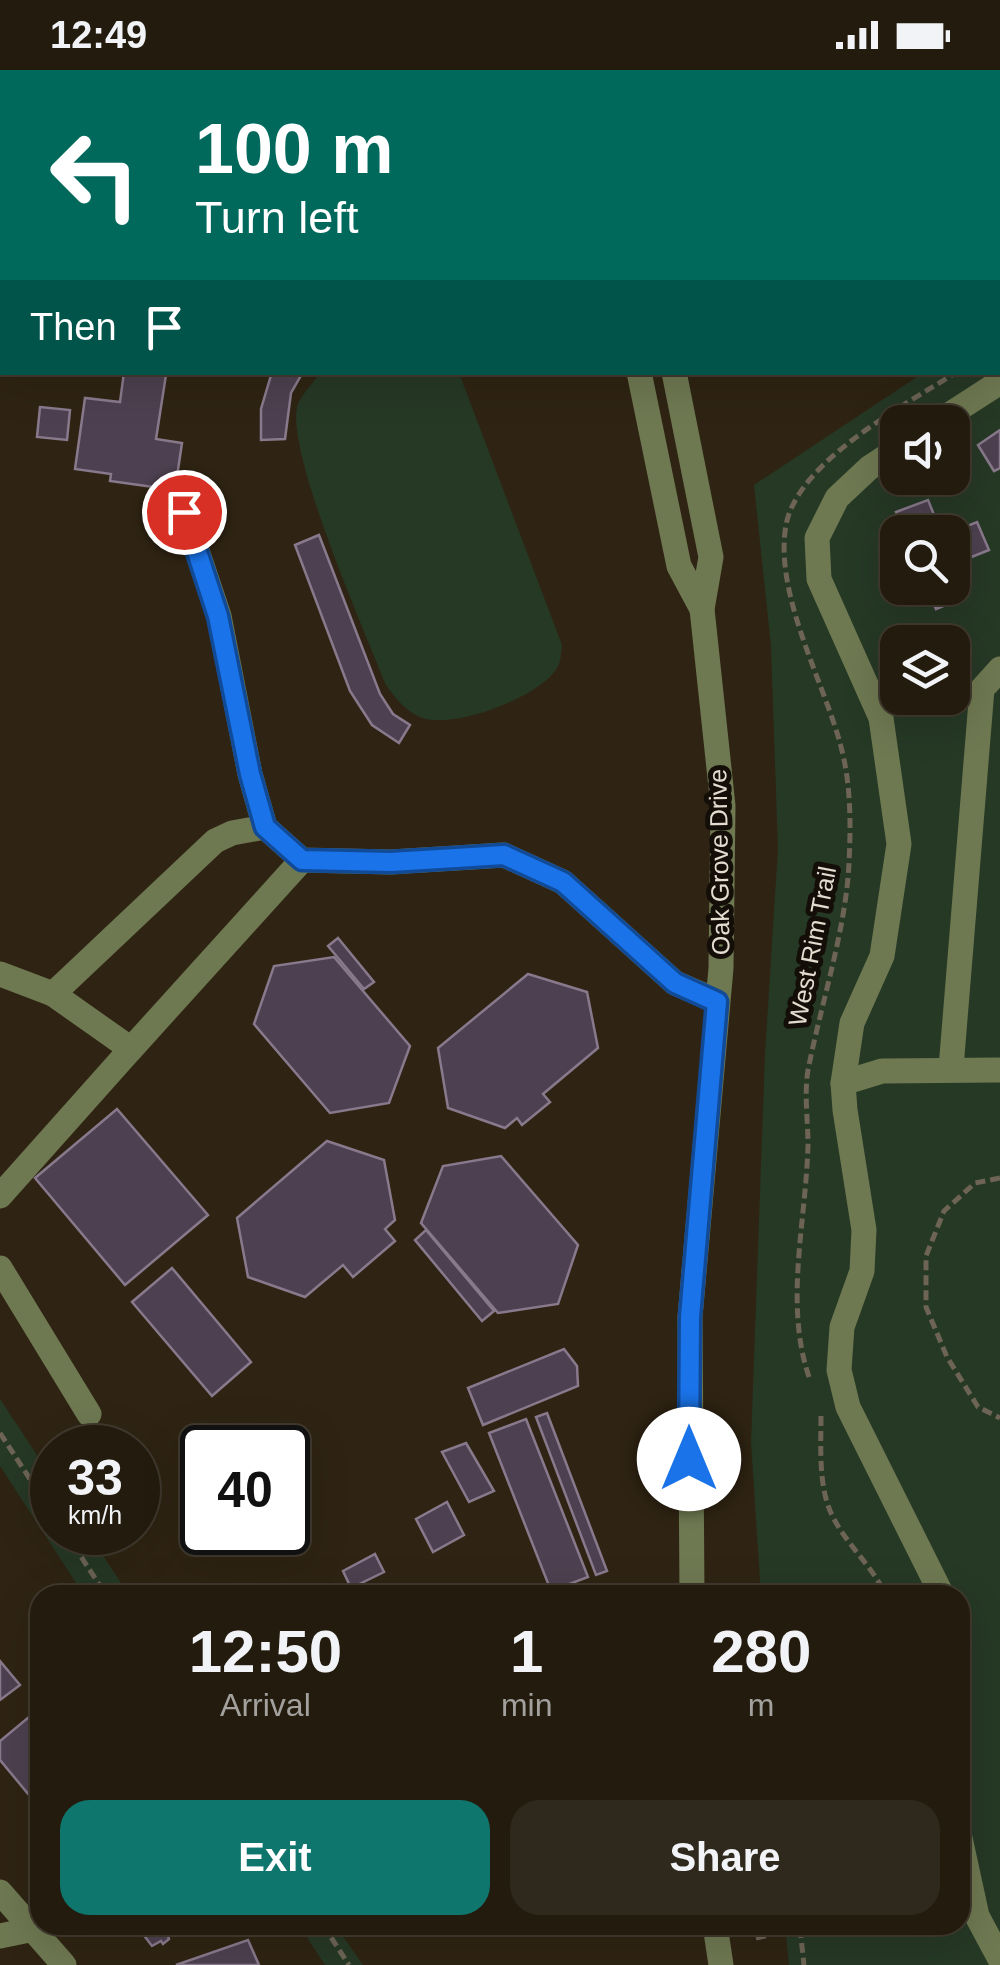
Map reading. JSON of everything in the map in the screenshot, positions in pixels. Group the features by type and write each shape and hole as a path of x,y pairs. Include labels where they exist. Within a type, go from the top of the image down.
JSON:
{"street":[{"name":"Oak Grove Drive","path":"640,375 679,566 702,609"},
{"name":"Oak Grove Drive","path":"675,375 711,557 702,609 723,806 721,968 690,1317 692,1585"},
{"path":"964,405 1000,382"},
{"path":"880,461 837,498 817,538 819,579 881,718 899,844 882,956 852,1023 843,1083 864,1230 862,1272 842,1328 839,1370 848,1407 937,1585"},
{"path":"184,512 218,616 250,774 265,827 302,860 391,862 504,855 563,882 675,983 717,1002"},
{"path":"951,1068 982,689 1000,669"},
{"path":"54,994 215,840 265,827"},
{"path":"0,1196 302,860"},
{"path":"0,974 54,994 131,1049"},
{"path":"843,1083 882,1071 1000,1070"},
{"path":"0,1268 89,1414"},
{"path":"970,1884 977,1916 1000,1959"},
{"path":"0,1892 30,1925"},
{"path":"0,1936 30,1930"},
{"path":"39,1935 64,1965"},
{"path":"716,1935 721,1965"}],"path":[{"name":"West Rim Trail","path":"810,1380 800,1349 797,1284 808,1146 807,1076 849,868 850,803 840,744 806,652 784,564 786,522 808,480 846,444 951,375"},
{"path":"1000,1178 974,1183 944,1210 926,1256 926,1306 946,1357 978,1407 1000,1418"},
{"path":"822,1412 823,1476 831,1515 881,1585"},
{"path":"0,1433 30,1479"},
{"path":"80,1555 99,1585"},
{"path":"330,1935 349,1965"},
{"path":"756,1938 768,1935"},
{"path":"801,1935 804,1965"}],"green space":[{"path":"319,375 460,375 562,645 557,668 548,679 494,709 453,719 420,717 397,699 386,685 314,498 297,426 298,404"},
{"path":"920,375 1000,375 1000,1965 789,1965 786,1935 970,1935 970,1585 760,1585 751,1443 765,1054 778,849 771,646 754,485"},
{"path":"0,1399 30,1445 30,1512 0,1466"},
{"path":"58,1555 103,1555 122,1585 77,1585"},
{"path":"306,1935 342,1935 363,1965 325,1965"}],"building":[{"path":"124,375 166,375 156,439 182,443 175,490 110,481 111,474 75,469 85,398 120,402"},
{"path":"271,375 301,375 291,393 285,439 261,440 261,409"},
{"path":"40,407 70,410 67,440 37,437"},
{"path":"1000,430 1000,468 994,471 978,445"},
{"path":"928,500 934,515 897,515 896,512"},
{"path":"977,522 989,550 970,558 970,525"},
{"path":"319,535 380,694 393,714 410,725 399,743 372,725 350,691 295,545"},
{"path":"338,938 374,982 364,989 328,946"},
{"path":"334,957 410,1046 389,1103 330,1113 254,1024 274,966"},
{"path":"528,974 587,992 598,1048 543,1094 550,1102 522,1125 517,1118 505,1128 448,1108 438,1048"},
{"path":"117,1109 208,1215 125,1285 35,1178"},
{"path":"327,1141 384,1160 395,1220 385,1229 395,1241 353,1277 343,1265 305,1297 248,1277 237,1218"},
{"path":"501,1156 578,1245 558,1304 498,1313 421,1223 443,1166"},
{"path":"426,1230 494,1311 482,1321 415,1240"},
{"path":"172,1268 251,1362 212,1396 132,1302"},
{"path":"564,1349 577,1366 578,1386 483,1425 468,1388"},
{"path":"547,1413 607,1571 596,1575 536,1417"},
{"path":"526,1419 588,1577 567,1585 549,1585 489,1433"},
{"path":"466,1443 494,1491 469,1502 442,1452"},
{"path":"447,1502 464,1535 433,1552 416,1519"},
{"path":"375,1554 384,1572 350,1585 343,1571"},
{"path":"0,1661 20,1685 0,1700"},
{"path":"29,1717 29,1795 0,1760 0,1741"},
{"path":"144,1935 171,1935 163,1944 161,1941 152,1946"},
{"path":"248,1940 259,1965 176,1965"}],"route":[{"path":"184,512 218,616 250,774 265,827 302,860 391,862 504,855 563,882 675,983 717,1002 690,1317 689,1459"}]}
